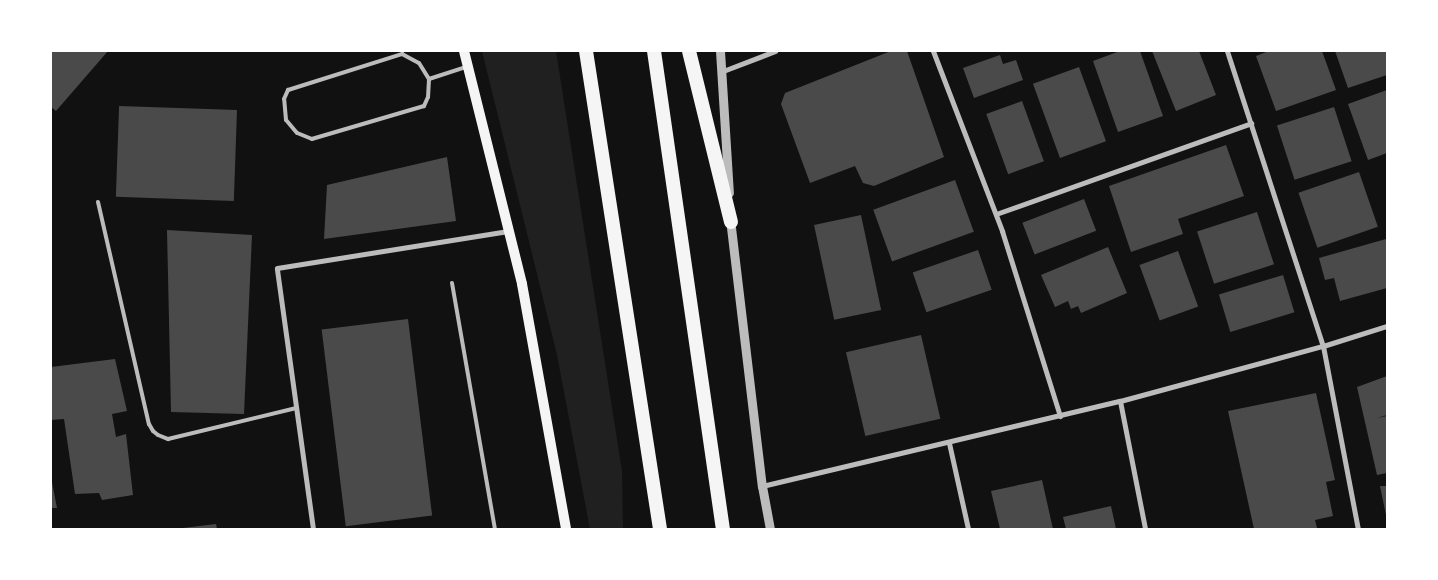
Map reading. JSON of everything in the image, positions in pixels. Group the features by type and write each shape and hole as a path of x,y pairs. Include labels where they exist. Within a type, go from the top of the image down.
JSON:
{"highway":[{"path":"586,51 660,529"},
{"path":"654,51 723,529"},
{"path":"689,51 730,222"}],"main road":[{"path":"464,51 493,158 508,231 522,284 566,529"}],"street":[{"path":"720,51 723,71 730,222 762,486 770,529"},
{"path":"723,71 775,51"},
{"path":"933,51 996,214 1060,416"},
{"path":"1227,51 1323,346 1358,529"},
{"path":"996,214 1251,123"},
{"path":"313,529 277,268 508,231"},
{"path":"762,486 1120,401 1323,346 1387,326"},
{"path":"1120,401 1145,529"},
{"path":"949,443 968,529"}],"lane":[{"path":"402,54 419,62 428,79 428,97 424,106 312,139 296,133 286,120 284,99 288,90 402,54"},
{"path":"428,79 468,67"},
{"path":"98,202 149,424 153,431 158,435 168,438 296,408"},
{"path":"452,283 495,529"}],"shaded area":[{"path":"482,51 556,51 622,471 623,529 590,529 557,355"}],"building":[{"path":"51,51 108,51 56,111 51,107"},
{"path":"891,51 907,51 944,157 874,186 863,183 855,166 810,183 781,104 785,93"},
{"path":"1120,51 1140,51 1163,116 1118,132 1093,61"},
{"path":"1152,51 1199,51 1216,95 1176,111"},
{"path":"1269,51 1322,51 1336,90 1276,111 1256,56"},
{"path":"1335,51 1387,51 1387,75 1348,88"},
{"path":"1000,55 1003,64 1016,60 1023,80 974,98 963,68"},
{"path":"1079,67 1106,141 1060,158 1033,84"},
{"path":"1387,90 1387,153 1368,160 1348,104"},
{"path":"1022,101 1044,161 1008,174 986,114"},
{"path":"119,106 237,110 234,201 116,197"},
{"path":"1334,107 1352,161 1295,180 1277,126"},
{"path":"1226,145 1244,196 1178,219 1183,234 1131,252 1109,186"},
{"path":"447,157 456,221 324,239 327,185"},
{"path":"1359,172 1378,227 1317,248 1298,193"},
{"path":"955,180 974,232 892,261 873,210"},
{"path":"1084,199 1096,231 1035,254 1022,223"},
{"path":"1257,212 1274,264 1214,284 1197,231"},
{"path":"861,215 881,310 834,320 814,225"},
{"path":"167,230 252,235 244,414 171,412"},
{"path":"1386,239 1387,288 1340,301 1334,278 1325,280 1319,258"},
{"path":"1108,247 1127,293 1081,313 1078,306 1071,309 1068,301 1055,307 1041,275"},
{"path":"978,250 992,290 926,312 913,272"},
{"path":"1178,251 1198,306 1160,320 1139,265"},
{"path":"1283,275 1294,312 1230,332 1219,295"},
{"path":"408,319 432,516 346,526 322,330"},
{"path":"921,335 940,419 865,436 846,352"},
{"path":"115,359 127,411 112,414 116,437 126,434 133,495 102,500 99,493 75,494 64,419 51,420 51,367"},
{"path":"1387,376 1387,415 1377,418 1387,416 1387,473 1377,475 1357,387"},
{"path":"1316,393 1335,480 1326,482 1333,516 1315,520 1317,528 1315,529 1254,529 1228,411"},
{"path":"51,477 57,508 51,508"},
{"path":"1042,480 1053,529 1000,529 991,491"},
{"path":"1380,486 1387,486 1387,515 1386,515"},
{"path":"1111,506 1116,529 1066,529 1063,517"},
{"path":"216,524 217,529 183,529 183,528"}]}
